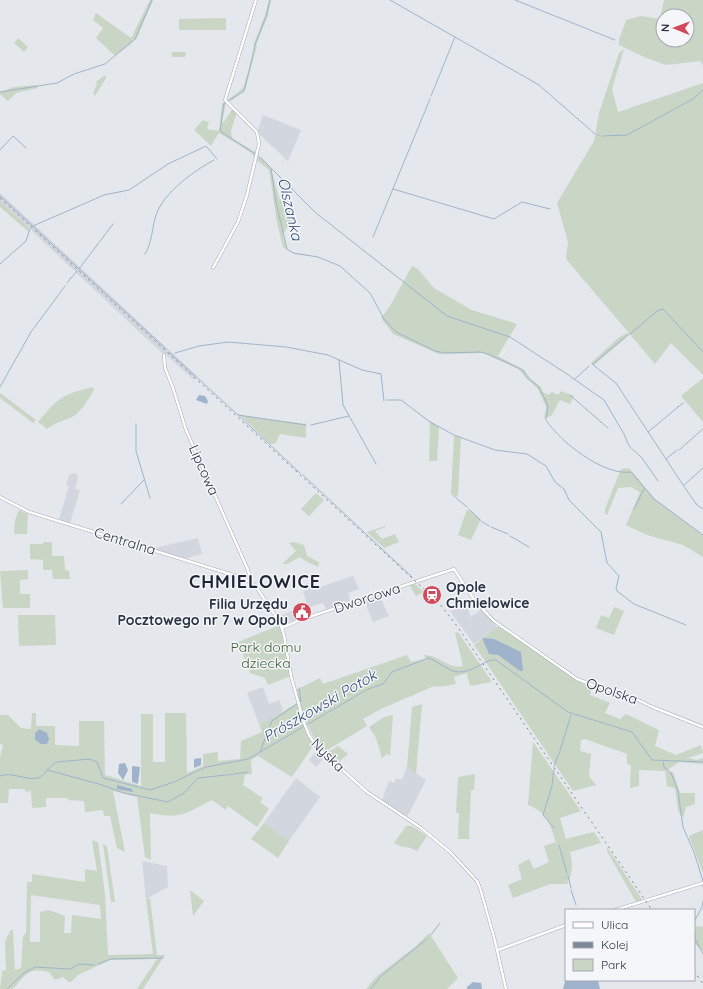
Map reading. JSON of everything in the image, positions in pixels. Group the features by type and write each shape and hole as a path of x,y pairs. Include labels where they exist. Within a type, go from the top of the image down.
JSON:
{"street":[{"path":"213,268 238,222 247,195 256,158 259,138 257,132 226,101 256,0"},
{"name":"Lipcowa","path":"164,355 165,368 186,430 251,577 251,582"},
{"name":"Centralna","path":"0,497 29,512 251,582"},
{"name":"Dworcowa","path":"282,628 300,620 454,569"},
{"name":"Opolska","path":"454,569 475,601 488,616 507,631 584,682 630,696 650,706 703,727"},
{"name":"Nyska","path":"251,582 282,628 298,702 305,726 316,746 368,792 417,825 450,852 477,881 498,950"},
{"path":"619,909 703,883"},
{"path":"506,989 498,950 565,925"}],"shaded area":[{"path":"263,115 301,130 288,161 257,132"},
{"path":"0,193 197,376 194,380 164,353 163,354 0,201"},
{"path":"73,473 77,474 78,478 75,489 80,490 70,523 59,519 69,486 66,485 69,475"},
{"path":"198,538 202,554 184,559 150,549"},
{"path":"353,576 359,589 348,593 350,601 326,609 323,603 306,608 308,615 286,624 282,622 279,616 307,605 303,591 308,590 306,584 314,581 317,588"},
{"path":"379,595 389,616 373,622 364,600"},
{"path":"467,606 471,617 482,609 494,621 496,627 474,644 450,611"},
{"path":"263,687 269,704 279,700 283,710 275,718 259,724 247,693"},
{"path":"316,751 325,757 316,767 309,760"},
{"path":"407,767 426,780 407,817 382,800 389,781 394,783 396,778 402,780"},
{"path":"296,778 320,797 289,841 264,823"},
{"path":"142,861 167,866 168,887 146,899"}],"green space":[{"path":"150,0 153,0 136,40 132,39 133,42 115,56 96,38 103,28 93,20 96,13 131,38"},
{"path":"269,0 271,0 268,16 256,44 257,46 245,90 231,101 229,99 243,88 253,56 254,43 265,16"},
{"path":"664,0 703,0 703,65 700,61 666,65 644,57 619,45 619,40 626,20 641,16 655,18 655,48 695,48 695,8 662,8"},
{"path":"226,18 226,30 179,30 179,19"},
{"path":"18,38 28,47 24,52 14,43"},
{"path":"624,49 612,89 618,112 703,83 703,375 671,343 655,364 566,259 568,242 557,203 594,141 599,113 619,53"},
{"path":"172,52 186,52 185,57 172,57"},
{"path":"105,75 106,78 95,96 93,93 97,84 96,82"},
{"path":"37,85 38,88 16,93 8,101 0,94 0,92 14,87"},
{"path":"225,101 226,103 222,122 224,122 233,108 237,112 231,131 232,138 257,153 256,158 261,158 271,168 279,198 294,215 283,235 287,249 293,253 311,256 294,254 283,247 277,223 269,170 255,159 252,153 219,133 211,146 194,130 203,120 209,122 207,129 219,131 222,104"},
{"path":"0,201 30,229 29,232 0,207"},
{"path":"412,266 418,269 434,288 472,310 517,324 498,356 524,370 532,380 541,387 543,392 548,395 552,392 558,395 561,391 574,396 570,404 560,400 552,415 544,419 546,407 538,389 518,369 483,353 439,354 393,334 381,318 390,306"},
{"path":"627,333 629,335 594,365 591,363 618,338"},
{"path":"703,378 703,422 681,396"},
{"path":"93,387 94,389 88,400 82,409 75,415 56,423 47,429 38,422 61,398 74,392"},
{"path":"0,393 36,420 33,423 0,398"},
{"path":"240,415 306,424 306,438 280,434 275,444 270,444"},
{"path":"430,421 439,427 437,461 429,461"},
{"path":"454,436 461,438 458,495 455,498 451,494"},
{"path":"629,468 655,499 703,535 703,557 683,545 647,535 626,525 640,492 631,487 618,488 607,515 605,514 605,509 621,469"},
{"path":"316,493 324,500 309,516 301,509"},
{"path":"467,509 481,519 471,540 458,535"},
{"path":"19,510 28,514 27,534 14,534 15,520"},
{"path":"385,526 386,527 375,531 382,539 395,534 399,542 384,548 367,532"},
{"path":"43,542 52,542 52,556 64,556 65,570 69,571 70,579 53,579 52,570 43,570 43,560 30,559 30,544 43,544"},
{"path":"293,542 304,545 307,556 319,562 318,567 300,557 287,564 282,564 296,551 289,543"},
{"path":"28,570 28,579 20,580 20,594 30,594 30,608 3,608 0,571"},
{"path":"415,584 424,592 416,596 410,586"},
{"path":"614,607 624,611 614,635 596,628 601,615 609,618"},
{"path":"18,615 55,615 56,645 19,646"},
{"name":"Park domu dziecka","path":"280,625 284,635 291,676 268,685 265,678 250,673 238,642"},
{"path":"496,627 499,627 559,666 574,679 592,687 590,695 610,703 605,713 618,718 619,720 626,714 659,730 655,746 676,755 701,745 703,753 688,758 696,760 703,758 703,764 679,762 666,771 673,772 680,793 695,793 695,804 686,807 683,819 683,815 681,817 678,810 675,788 667,786 665,771 639,770 639,786 630,788 631,765 627,764 627,754 585,739 581,740 580,751 591,754 589,776 596,785 573,791 474,645"},
{"path":"458,632 492,682 470,686 467,673 454,677 456,684 440,687 434,686 381,709 363,719 367,726 324,752 318,745 304,715 296,690 320,678 323,684 407,655 411,662 424,659 427,664 424,655 434,657 453,666 463,666 455,633"},
{"path":"298,703 313,746 292,777 258,756 251,760 252,774 245,775 243,785 263,798 260,802 269,809 257,827 228,806 226,810 212,800 182,814 169,816 150,813 151,860 145,857 137,797 113,791 125,852 117,848 110,816 104,816 103,810 85,812 84,801 69,800 68,798 46,798 46,807 32,808 31,791 25,792 25,789 9,789 8,803 0,803 0,757 3,745 0,744 0,715 8,715 21,728 31,729 32,713 36,713 36,726 55,726 55,745 79,746 79,721 104,721 105,775 141,786 141,714 153,714 153,762 165,762 165,713 186,713 187,773 203,766 203,754 218,752 218,761 240,759 241,741 262,732 259,724 269,720"},
{"path":"422,704 416,774 407,767 412,707"},
{"path":"393,715 390,756 387,754 382,758 376,738 369,727 384,717"},
{"path":"533,742 581,811 560,818 566,839 594,832 601,843 570,852 572,868 567,884 550,884 513,898 508,885 522,879 518,865 529,859 534,869 549,862 544,846 556,842 544,815 540,811 528,805"},
{"path":"338,746 348,754 338,763 327,753"},
{"path":"475,774 474,790 471,790 469,839 458,839 459,813 456,813 458,777"},
{"path":"264,823 289,841 278,858 251,839"},
{"path":"406,826 412,826 427,836 417,851 394,843"},
{"path":"703,830 703,873 689,836"},
{"path":"92,840 98,842 105,894 108,955 153,954 146,899 150,898 157,955 165,955 143,989 137,989 157,959 110,960 78,975 71,982 63,977 55,980 49,972 36,970 28,973 13,989 0,989 2,971 6,970 5,942 10,931 13,929 15,970 21,968 23,936 26,933 27,882 32,882 32,874 85,882 85,869 97,871","holes":["31,895 100,905 101,919 72,915 71,933 64,933 65,916 49,910 40,912 40,942 30,942"]},
{"path":"103,844 107,846 115,902 111,902"},
{"path":"607,847 643,901 636,902 607,851"},
{"path":"190,890 204,901 193,916"},
{"path":"695,926 703,927 703,951 695,944"},
{"path":"429,933 458,978 447,989 366,989 377,976 415,947"}],"water":[{"path":"199,395 205,396 208,401 207,404 196,400"},
{"path":"482,638 494,639 521,652 523,671 520,671 498,655 489,654"},
{"path":"39,729 47,733 49,739 47,744 41,744 35,740 35,733"},
{"path":"201,758 201,765 194,768 194,759"},
{"path":"125,763 128,770 123,780 118,773 119,764"},
{"path":"132,766 140,767 138,784 132,782"},
{"path":"117,785 132,789 133,792 117,789"},
{"path":"565,981 598,981 600,989 563,989"},
{"path":"473,982 481,983 482,989 467,989 467,987"}],"waterway":[{"path":"0,92 57,83 74,74 105,64 135,39 152,0"},
{"name":"Olszanka","path":"270,0 266,16 255,45 245,88 243,92 224,103 220,131 261,158 271,168 276,202 287,249 293,253 318,257 340,266 370,293 384,319 396,332 435,351 444,353 480,352 488,354 523,370 527,378 538,386 546,401 548,407 546,419"},
{"path":"390,0 539,85 595,134"},
{"path":"515,0 615,40"},
{"path":"431,96 455,37"},
{"path":"602,136 627,135 693,99 703,90"},
{"path":"373,237 430,99"},
{"path":"0,150 13,136 26,148"},
{"path":"33,226 104,195 129,190 168,164 206,146 217,159"},
{"path":"145,254 151,240 156,215 160,206 180,183 214,160"},
{"path":"272,169 316,213 447,316 510,337 570,376"},
{"path":"393,189 494,219 522,202 550,209"},
{"path":"0,196 166,349"},
{"path":"79,269 113,224"},
{"path":"0,264 26,241 30,229"},
{"path":"67,283 77,271"},
{"path":"0,387 31,332 65,286"},
{"path":"630,334 657,311 663,309 703,352"},
{"path":"593,364 629,334"},
{"path":"175,353 199,346 228,342 286,347 328,355 362,370 381,374 384,401"},
{"path":"169,352 238,415 306,425"},
{"path":"339,360 343,405 376,464"},
{"path":"592,364 616,383 683,485 697,505 703,509"},
{"path":"575,379 589,366"},
{"path":"571,377 604,400 624,434 629,446 642,458 658,481"},
{"path":"570,395 608,428"},
{"path":"387,400 401,400 430,422 454,435 495,450 527,454 546,466 555,482 564,489 569,500 601,532 607,563 619,576 616,588 617,591 634,604 686,625"},
{"path":"648,432 683,403"},
{"path":"238,415 300,473"},
{"path":"311,425 349,416"},
{"name":"Olszanka","path":"546,420 561,438 584,456 608,469 620,472 631,472 654,499 703,535"},
{"path":"136,424 136,451 150,498"},
{"path":"679,450 703,429"},
{"path":"666,459 677,450"},
{"path":"684,485 703,468"},
{"path":"303,475 412,577"},
{"path":"121,504 144,480"},
{"path":"634,509 644,489"},
{"path":"456,498 467,507"},
{"path":"469,509 480,520"},
{"path":"481,521 489,526"},
{"path":"491,527 508,534"},
{"path":"510,536 529,547"},
{"name":"Prószkowski Potok","path":"0,776 14,775 33,779 41,777 54,763 90,759 97,762 103,778 150,790 174,782 206,767 248,759 368,689 383,684 392,672 429,658 451,670 458,672 464,672 488,661 496,660 568,712 632,732 652,760 703,762"},
{"path":"260,752 272,721 301,701 299,688"},
{"path":"559,754 571,715"},
{"path":"554,766 558,755"},
{"path":"663,762 664,767 671,773 678,791 683,827 694,852 703,881"},
{"path":"554,769 552,786 543,815 554,828"},
{"path":"47,770 99,784 124,793 168,802 184,793 198,778 226,775"},
{"path":"228,775 248,772"},
{"path":"559,845 567,873"},
{"path":"568,876 571,888"},
{"path":"571,890 576,905"},
{"path":"695,920 702,907 703,901"},
{"path":"431,935 440,923"},
{"path":"371,989 381,976 427,939"},
{"path":"695,939 703,954"},
{"path":"98,964 111,959 163,958"},
{"path":"7,989 24,973 35,967 70,969 79,964 95,965"}],"railway":[{"path":"0,198 439,603 457,626 651,909"},
{"path":"695,972 703,984"}],"place":[{"name":"Opole Chmielowice","path":"432,595"},
{"name":"Filia Urzędu Pocztowego nr 7 w Opolu","path":"302,612"}],"district":[{"name":"CHMIELOWICE","path":"255,582"}]}
